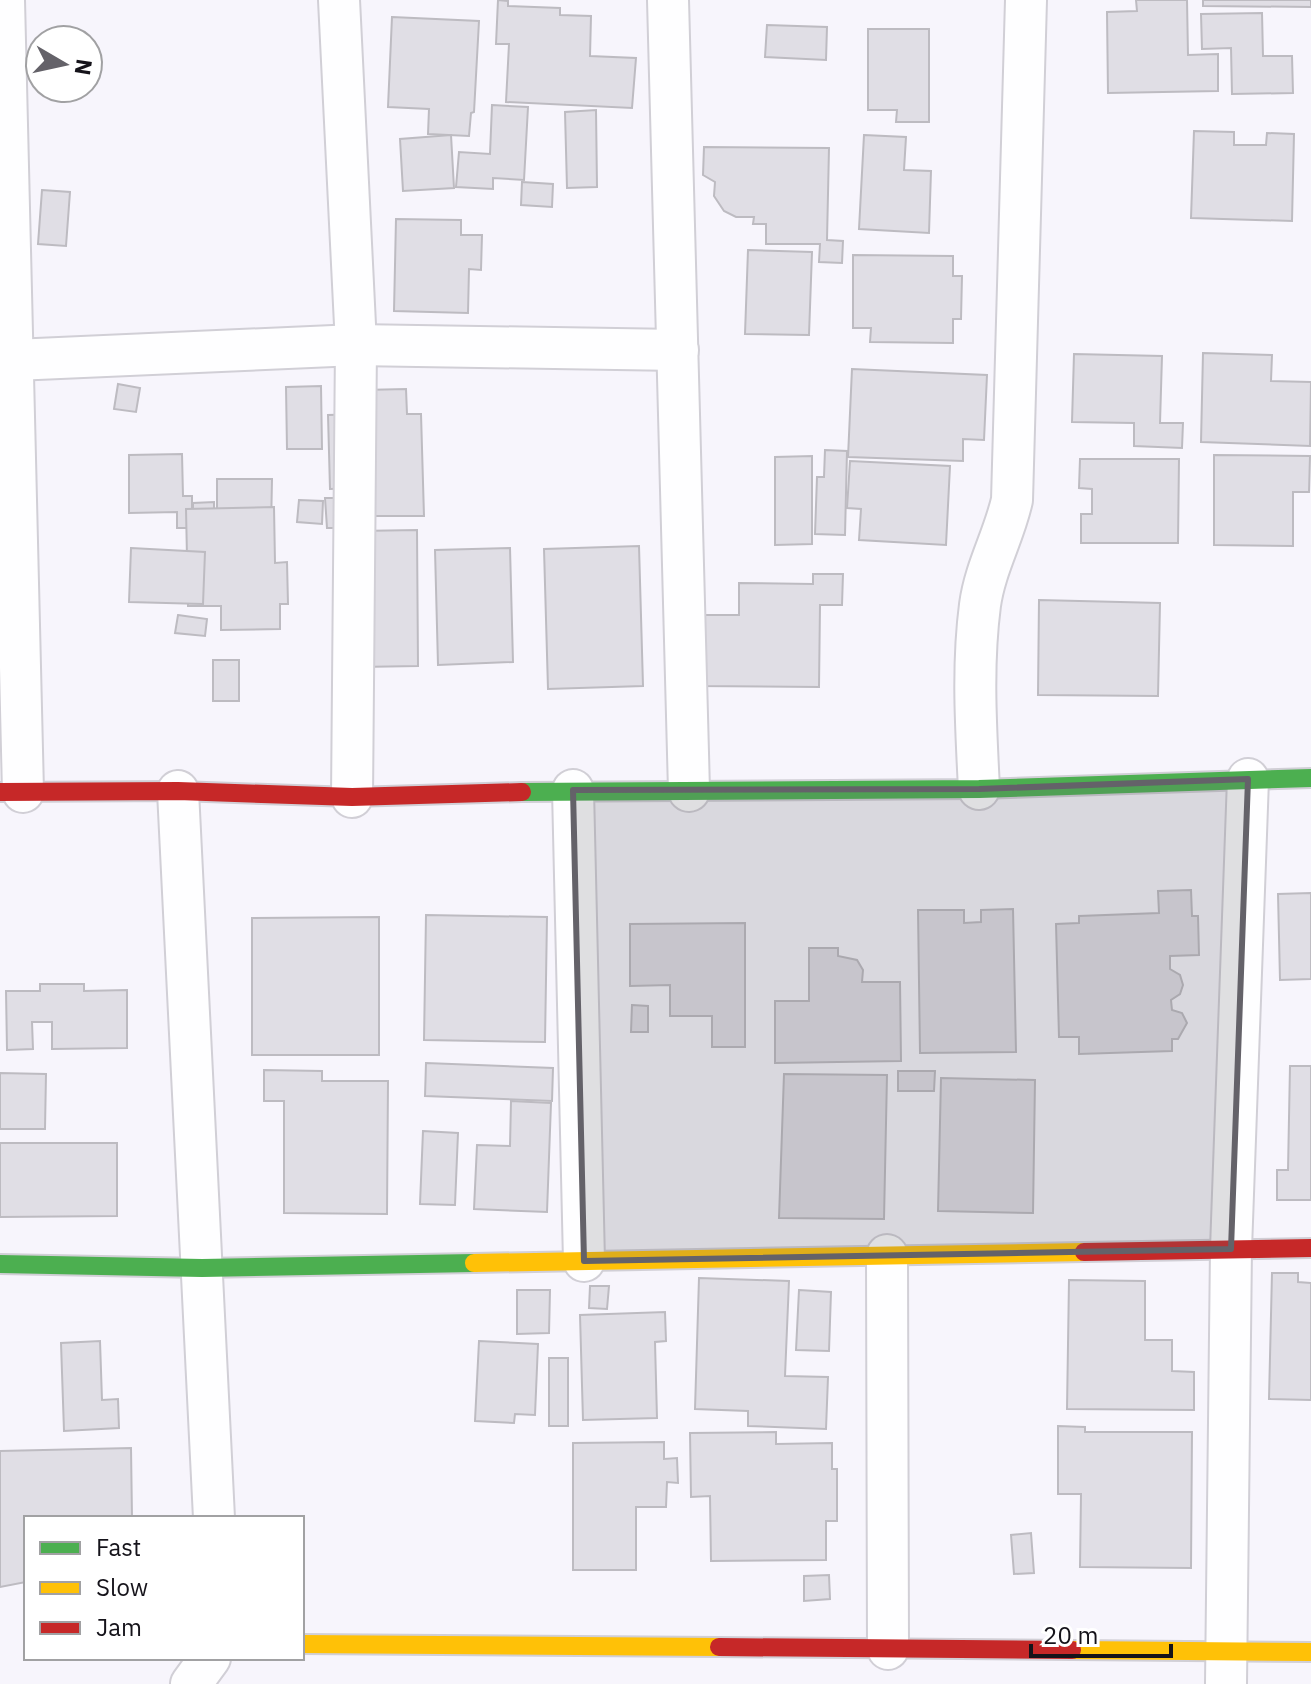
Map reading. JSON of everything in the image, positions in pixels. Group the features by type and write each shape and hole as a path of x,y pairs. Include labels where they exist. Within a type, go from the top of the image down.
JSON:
{"street":[{"path":"4,0 14,360 12,792 178,791 352,797 573,790 979,789 1311,778"},
{"path":"339,0 356,345 352,797"},
{"path":"668,0 689,791"},
{"path":"979,789 974,700 980,604 990,564 1005,534 1012,500 1026,0"},
{"path":"14,360 356,345 678,350"},
{"path":"1226,1668 1231,1249 1248,779"},
{"path":"573,790 584,1261"},
{"path":"178,791 214,1516"},
{"path":"0,1264 202,1268 1311,1248"},
{"path":"887,1255 888,1649"},
{"path":"304,1644 888,1649 1226,1668 1311,1652"},
{"path":"191,1684 209,1660"},
{"path":"220,1660 220,1684"}],"highlighted area":[{"path":"1248,779 1231,1249 584,1261 573,790 979,789"}],"building":[{"path":"498,0 508,1 508,6 560,8 560,15 591,16 590,56 636,58 632,108 506,102 509,44 496,44"},
{"path":"1136,0 1187,0 1188,55 1218,54 1218,91 1108,93 1107,12 1137,11"},
{"path":"1203,0 1311,0 1311,7 1203,6"},
{"path":"1262,13 1263,56 1292,56 1293,93 1232,94 1231,48 1202,49 1201,14"},
{"path":"392,17 479,21 474,112 471,113 469,136 428,134 429,109 388,107"},
{"path":"767,25 827,27 826,60 765,57"},
{"path":"868,29 929,29 929,122 896,122 897,110 868,110"},
{"path":"492,105 528,107 524,180 493,178 493,189 456,187 459,152 490,154"},
{"path":"596,110 597,187 567,188 565,112"},
{"path":"1194,131 1234,132 1234,145 1266,145 1267,133 1294,134 1292,221 1191,218"},
{"path":"451,135 454,188 403,191 400,139"},
{"path":"864,135 906,137 904,170 931,171 929,233 859,229"},
{"path":"704,147 829,148 827,240 843,241 842,263 819,262 820,244 766,244 766,224 753,224 754,217 736,217 724,211 714,196 715,182 703,175"},
{"path":"522,182 553,184 552,207 521,205"},
{"path":"42,190 70,192 66,246 38,244"},
{"path":"396,219 461,220 461,235 482,235 481,270 469,269 468,313 394,311"},
{"path":"748,250 812,252 809,335 745,334"},
{"path":"853,255 953,256 953,276 962,276 961,319 953,319 953,343 870,342 871,328 853,328"},
{"path":"1203,353 1272,355 1271,381 1311,382 1310,446 1201,442"},
{"path":"1074,354 1162,356 1160,423 1183,423 1182,448 1134,446 1134,423 1072,422"},
{"path":"852,369 987,375 984,440 963,439 963,461 848,457"},
{"path":"118,384 140,388 136,412 114,409"},
{"path":"321,386 322,449 287,449 286,387"},
{"path":"406,389 407,414 421,414 424,516 367,516 366,488 330,489 328,415 364,414 363,390"},
{"path":"825,450 847,451 845,535 815,534 817,477 824,477"},
{"path":"182,454 183,496 192,496 192,528 177,528 177,512 129,513 129,455"},
{"path":"1214,455 1310,456 1309,492 1293,492 1293,546 1214,545"},
{"path":"812,456 812,544 775,545 775,457"},
{"path":"1080,459 1179,459 1178,543 1081,543 1081,514 1092,514 1092,489 1079,488"},
{"path":"850,461 950,466 946,545 859,540 861,509 847,508"},
{"path":"217,479 272,479 271,529 217,529"},
{"path":"325,498 341,498 342,528 327,528"},
{"path":"299,500 323,501 322,524 297,522"},
{"path":"214,502 214,529 193,528 193,503"},
{"path":"274,507 275,563 287,562 288,604 280,604 280,629 221,630 221,606 188,606 186,509"},
{"path":"417,530 418,666 359,667 358,531"},
{"path":"639,546 643,686 548,689 544,549"},
{"path":"131,548 205,552 203,604 129,602"},
{"path":"510,548 513,662 438,665 435,550"},
{"path":"813,574 843,574 842,605 820,605 819,687 695,686 696,615 739,615 739,583 813,584"},
{"path":"1039,600 1160,603 1158,696 1038,695"},
{"path":"178,615 207,619 205,636 175,633"},
{"path":"213,660 239,660 239,701 213,701"},
{"path":"1191,890 1192,916 1198,916 1199,955 1170,956 1170,969 1180,975 1183,985 1180,994 1171,1000 1172,1010 1182,1013 1187,1023 1178,1039 1172,1039 1172,1051 1079,1054 1079,1037 1059,1037 1056,924 1079,923 1079,916 1159,913 1158,891"},
{"path":"1311,893 1311,979 1280,980 1278,894"},
{"path":"1013,909 1016,1052 920,1053 918,910 964,910 964,923 981,922 981,910"},
{"path":"426,915 547,917 545,1042 424,1040"},
{"path":"379,917 379,1055 252,1055 252,918"},
{"path":"745,923 745,1047 712,1047 712,1016 670,1016 670,985 630,986 630,924"},
{"path":"809,948 838,948 838,956 857,960 863,970 862,982 900,982 901,1061 775,1063 775,1001 809,1001"},
{"path":"40,984 84,984 84,991 127,990 127,1048 52,1049 52,1022 32,1022 33,1049 7,1050 6,991 40,991"},
{"path":"632,1005 648,1006 648,1032 631,1032"},
{"path":"426,1063 553,1068 552,1101 425,1096"},
{"path":"1290,1066 1311,1066 1311,1200 1277,1200 1277,1170 1288,1170"},
{"path":"264,1070 322,1071 322,1081 388,1081 387,1214 284,1213 284,1101 264,1101"},
{"path":"898,1071 935,1071 934,1091 898,1091"},
{"path":"0,1073 46,1074 45,1129 0,1129"},
{"path":"784,1074 887,1075 884,1219 779,1218"},
{"path":"941,1078 1035,1080 1033,1213 938,1211"},
{"path":"511,1101 551,1103 547,1212 474,1209 477,1145 510,1146"},
{"path":"423,1131 458,1133 455,1205 420,1204"},
{"path":"0,1143 117,1143 117,1216 0,1217"},
{"path":"1272,1273 1298,1273 1298,1282 1311,1283 1311,1400 1269,1399"},
{"path":"699,1278 789,1281 785,1376 828,1377 826,1429 748,1426 748,1411 695,1409"},
{"path":"1069,1280 1145,1281 1145,1340 1172,1340 1172,1371 1194,1372 1194,1410 1067,1409"},
{"path":"590,1286 609,1286 607,1309 589,1308"},
{"path":"517,1290 550,1290 549,1333 517,1334"},
{"path":"799,1290 831,1292 829,1351 796,1350"},
{"path":"665,1312 666,1341 655,1342 657,1418 583,1420 580,1315"},
{"path":"100,1341 102,1400 118,1399 119,1428 64,1431 61,1343"},
{"path":"479,1341 538,1344 535,1415 515,1414 514,1423 475,1421"},
{"path":"549,1358 568,1358 568,1426 549,1426"},
{"path":"1058,1426 1085,1427 1085,1432 1192,1432 1191,1568 1080,1567 1081,1494 1058,1494"},
{"path":"776,1432 776,1444 832,1443 832,1469 837,1469 837,1521 826,1521 826,1560 711,1561 710,1496 691,1497 690,1433"},
{"path":"664,1442 664,1459 677,1458 678,1483 667,1482 666,1507 636,1507 636,1570 573,1570 573,1443"},
{"path":"131,1448 132,1516 24,1516 24,1582 0,1587 0,1451"},
{"path":"1031,1533 1034,1573 1014,1574 1011,1535"},
{"path":"829,1575 830,1599 804,1601 804,1576"}],"traffic: fast":[{"path":"522,792 979,789 1311,778"},
{"path":"0,1264 202,1268 474,1263"}],"traffic: slow":[{"path":"474,1263 1084,1252"},
{"path":"304,1644 719,1647"},
{"path":"1072,1650 1311,1652"}],"traffic: jam":[{"path":"0,792 178,791 352,797 522,792"},
{"path":"1084,1252 1311,1248"},
{"path":"719,1647 1072,1650"}]}
